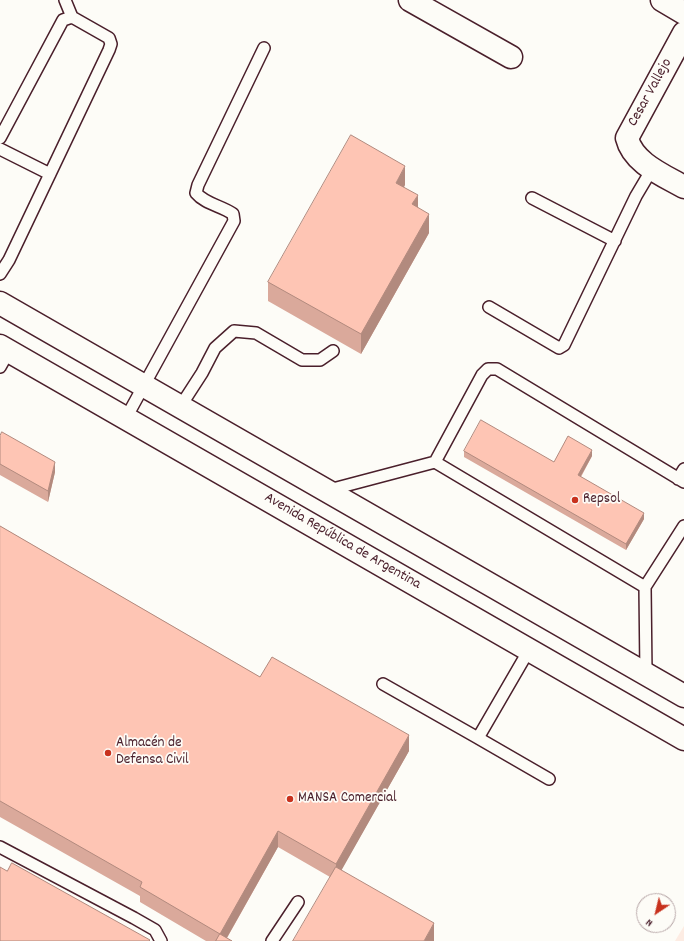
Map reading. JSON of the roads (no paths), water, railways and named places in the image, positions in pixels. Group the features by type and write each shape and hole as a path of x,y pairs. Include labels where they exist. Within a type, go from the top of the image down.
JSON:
{"main road":[{"path":"662,0 684,13"},
{"path":"417,2 511,57"},
{"name":"Cesar Vallejo","path":"652,169 634,154 629,146 627,138 684,32"},
{"path":"652,169 684,187"},
{"path":"0,303 684,696"},
{"name":"Avenida República de Argentina","path":"3,354 126,418 684,739"}],"lane":[{"path":"0,274 9,260 111,44 109,38 72,17 65,0"},
{"path":"0,138 56,31 63,20 72,17"},
{"path":"126,418 234,222 233,214 228,210 200,197 196,193 198,185 264,48"},
{"path":"0,148 50,174"},
{"path":"489,307 559,348 568,339 615,241 652,169"},
{"path":"532,198 615,241"},
{"path":"180,407 202,373 215,348 234,331 256,333 302,360 320,360 333,351"},
{"path":"435,462 482,375 488,369 497,369 682,476"},
{"path":"327,491 435,462 644,587"},
{"path":"646,674 644,587 684,526"},
{"path":"478,738 529,650"},
{"path":"384,684 549,779"},
{"path":"0,847 155,930 161,941"},
{"path":"272,941 298,902"}],"place":[{"name":"Repsol","path":"575,500"},
{"name":"Almacén de Defensa Civil","path":"108,753"},
{"name":"MANSA Comercial","path":"290,799"}]}
